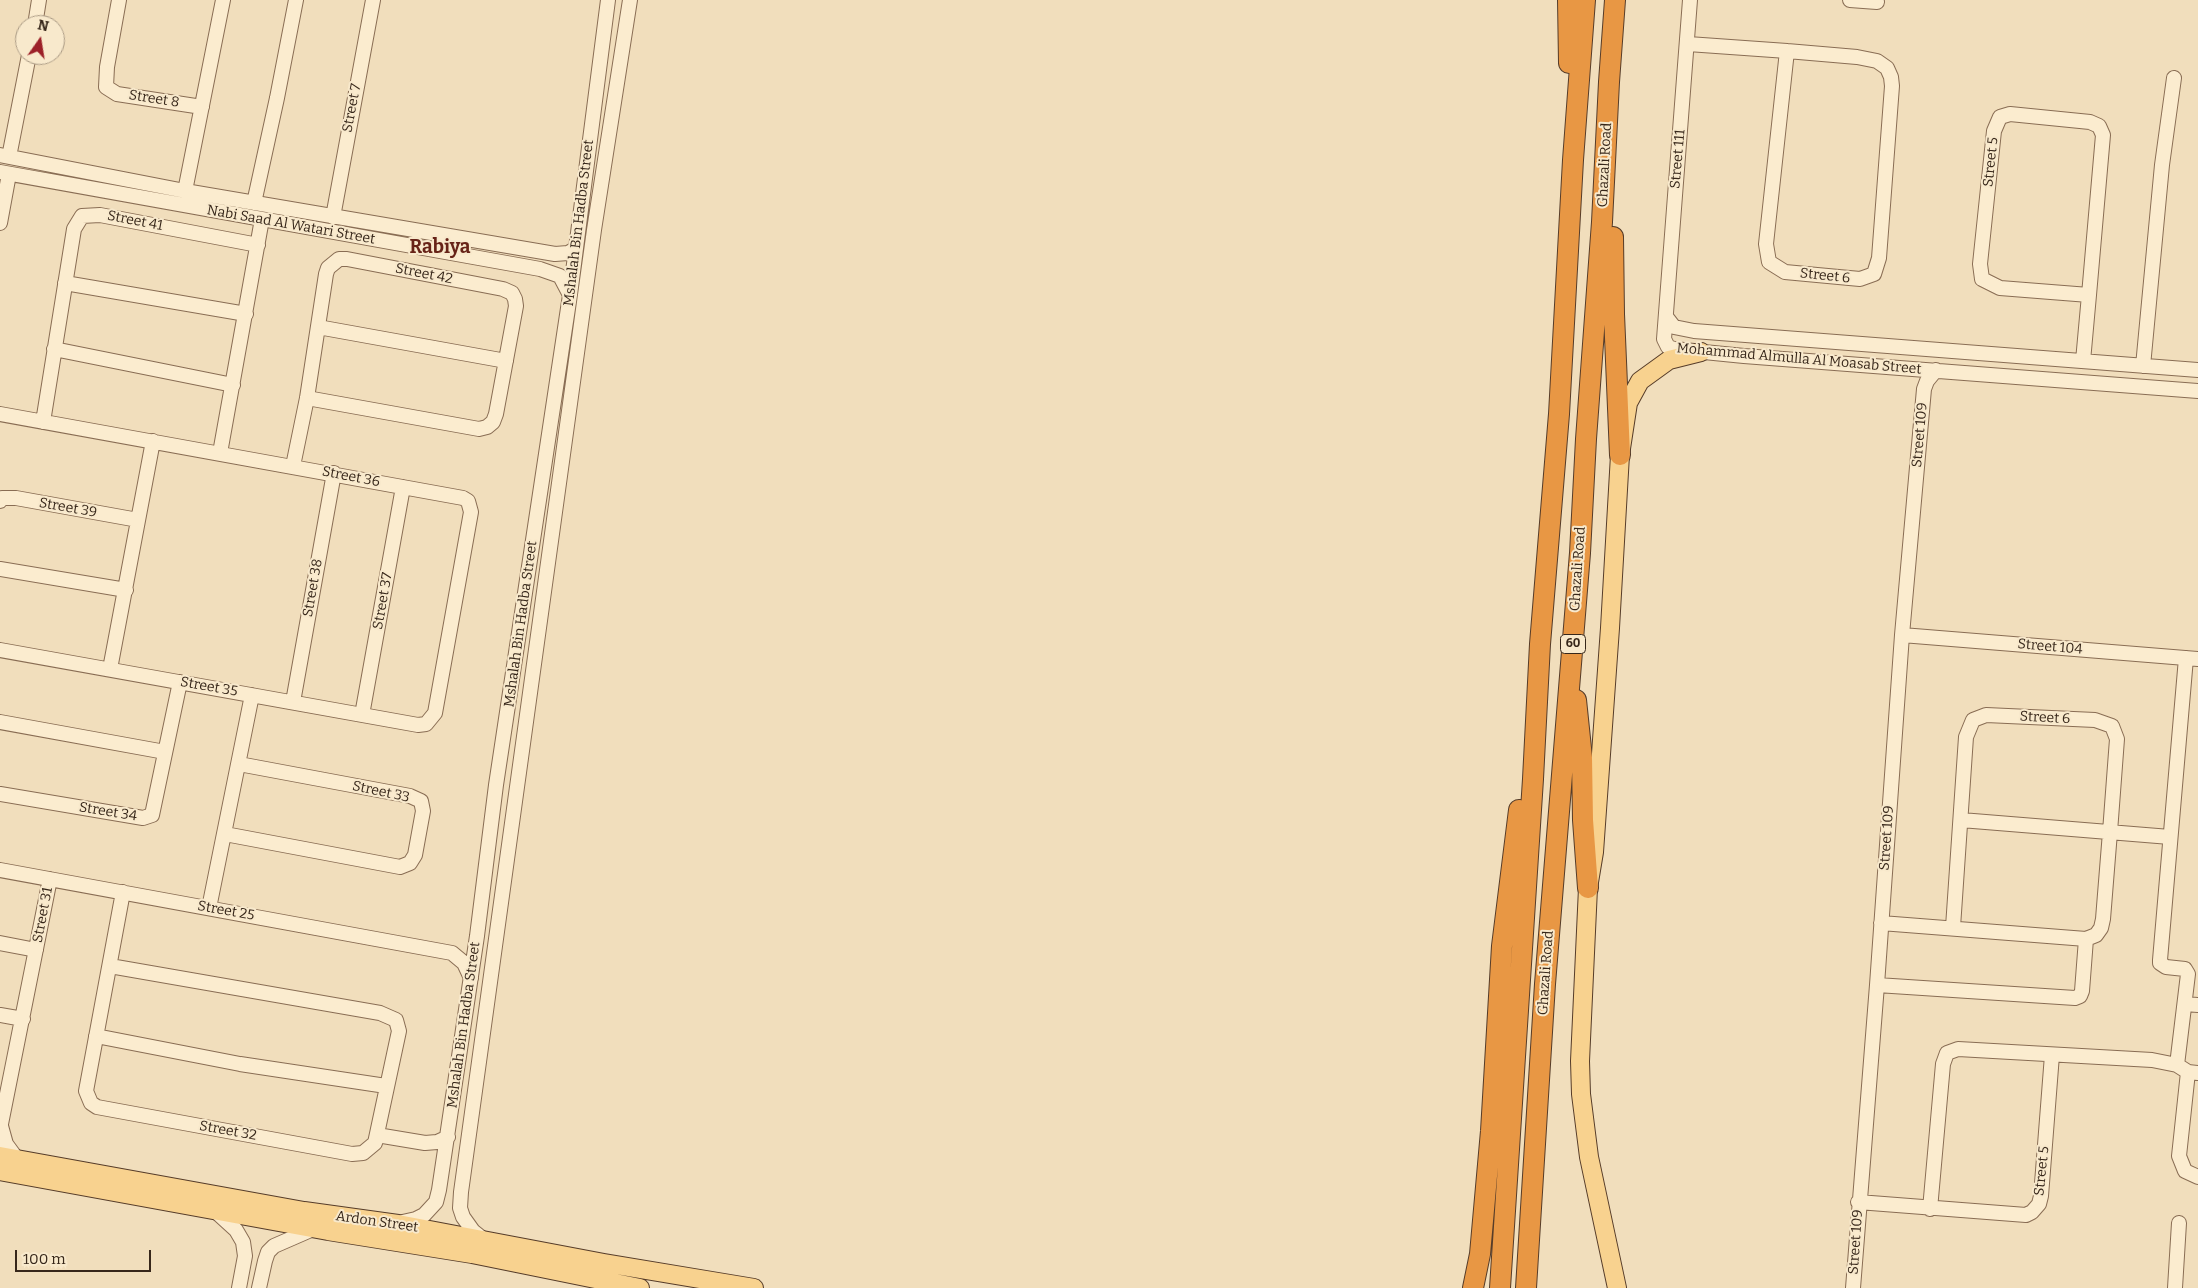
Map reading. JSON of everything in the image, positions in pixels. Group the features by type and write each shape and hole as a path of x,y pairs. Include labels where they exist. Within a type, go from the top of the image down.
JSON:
{"highway":[{"path":"1564,0 1568,29"},
{"path":"1568,0 1573,160"},
{"name":"Ghazali Road","path":"1500,1288 1540,644 1559,414 1573,160 1585,0"},
{"name":"Ghazali Road","path":"1526,1288 1546,974 1571,664 1604,194 1615,0"},
{"path":"1609,82 1625,0"},
{"path":"1604,194 1613,233 1614,314 1620,455"},
{"path":"1473,1288 1480,1254 1491,1132 1502,946 1524,755 1540,644"},
{"path":"1571,664 1580,739 1588,888"}],"main road":[{"path":"1617,1288 1589,1157 1580,1076 1588,888 1594,852 1611,620 1620,455 1628,402 1640,381 1669,360 1701,352"},
{"name":"Ardon Street","path":"0,1156 304,1211 398,1224 754,1288"},
{"name":"Ardon Street","path":"0,1171 313,1229 472,1254 642,1288"},
{"path":"642,1288 638,1280 641,1274 644,1273 683,1280 703,1279"}],"street":[{"path":"36,15 39,0"},
{"name":"Street 8","path":"119,0 107,67 106,86 117,94 202,107"},
{"path":"185,191 223,0"},
{"path":"254,203 296,0"},
{"name":"Street 7","path":"333,217 373,0"},
{"name":"Mshalah Bin Hadba Street","path":"398,1224 424,1215 436,1202 440,1190 477,936 496,785 570,294 608,0"},
{"name":"Mshalah Bin Hadba Street","path":"482,1239 463,1216 460,1208 461,1192 516,789 558,504 594,230 630,0"},
{"name":"Street 111","path":"1667,318 1690,0"},
{"path":"1850,0 1877,2"},
{"name":"Street 6","path":"1688,44 1787,51 1857,57 1877,61 1887,68 1891,77 1879,258 1874,274 1860,279 1785,272 1769,262 1766,244 1787,51"},
{"path":"5,156 27,65"},
{"path":"2144,366 2162,165 2174,78"},
{"name":"Street 5","path":"2083,361 2089,295 2103,135 2100,126 2090,122 2010,114 2000,118 1994,131 1980,264 1982,279 2000,288 2089,295"},
{"path":"588,151 593,160 597,162 606,157"},
{"name":"Nabi Saad Al Watari Street","path":"5,156 185,191 555,254 568,253 575,250"},
{"path":"0,223 4,173"},
{"name":"Nabi Saad Al Watari Street","path":"4,173 540,270 560,276 570,294"},
{"path":"583,185 593,180 602,186"},
{"name":"Street 41","path":"43,422 76,224 82,216 92,214 258,245"},
{"path":"220,453 262,219"},
{"path":"406,245 414,238 413,232 409,229"},
{"name":"Street 42","path":"293,466 307,398 326,274 328,268 339,259 503,289 512,293 516,306 506,361 493,422 487,427 479,429 307,398"},
{"path":"65,283 246,314"},
{"name":"Mohammad Almulla Al Moasab Street","path":"1667,318 1674,327 1680,329 2198,370"},
{"name":"Mohammad Almulla Al Moasab Street","path":"1667,318 1664,339 1668,346 1674,349 2198,391"},
{"path":"318,327 506,361"},
{"path":"1744,356 1746,335"},
{"path":"54,349 233,385"},
{"name":"Street 109","path":"1913,368 1922,380 1924,389"},
{"name":"Street 109","path":"1853,1288 1902,635 1924,389 1927,381 1936,370"},
{"name":"Street 36","path":"0,414 334,473 463,498 468,501 470,506 435,713 426,724 418,725"},
{"path":"110,669 154,441"},
{"name":"Street 38","path":"293,702 334,473"},
{"name":"Street 37","path":"362,715 403,487"},
{"name":"Street 39","path":"0,501 2,498 16,498 138,520"},
{"path":"0,569 126,590"},
{"name":"Street 104","path":"1902,635 2192,659"},
{"name":"Street 35","path":"0,650 418,725"},
{"path":"2192,659 2170,837 2160,963 2166,967 2186,969 2188,974 2192,1004 2188,1070 2179,1156 2185,1171 2198,1177"},
{"name":"Street 34","path":"0,794 144,818 152,815 180,682"},
{"path":"210,908 252,695"},
{"name":"Street 6","path":"1953,928 1966,737 1974,720 1986,715 2095,720 2112,726 2117,740 2103,919 2101,928 2096,935 2086,938"},
{"path":"0,722 165,752"},
{"name":"Street 33","path":"225,834 400,867 410,863 415,855 423,811 421,801 410,796 239,764"},
{"path":"496,785 501,779 508,778 514,782 516,789"},
{"path":"1961,820 2170,837"},
{"name":"Street 25","path":"0,870 452,953"},
{"name":"Street 31","path":"18,1159 6,1144 1,1127 4,1090 22,1018 50,880"},
{"name":"Street 32","path":"110,966 380,1013 396,1020 398,1031 375,1143 370,1150 352,1154 97,1108 91,1102 86,1091 123,892"},
{"path":"1877,985 2075,998 2080,996 2082,991 2086,938 1881,923"},
{"path":"471,978 464,964 452,953 466,947 477,936"},
{"name":"Street 31","path":"0,943 36,950"},
{"path":"0,1015 22,1018"},
{"path":"96,1036 240,1064 386,1086"},
{"path":"1930,1209 1943,1064 1947,1054 1958,1049 2152,1060 2188,1070"},
{"name":"Street 5","path":"1858,1202 2026,1215 2035,1210 2041,1196 2052,1055"},
{"path":"377,1135 425,1143 437,1142 448,1137"},
{"path":"440,1190 444,1200 449,1202 459,1197 461,1192"},
{"path":"213,1210 236,1230 243,1242 245,1256 238,1288"},
{"path":"2175,1288 2179,1223"},
{"path":"259,1288 268,1252 274,1246 313,1229"}],"district":[{"name":"Rabiya","path":"440,248"}]}
